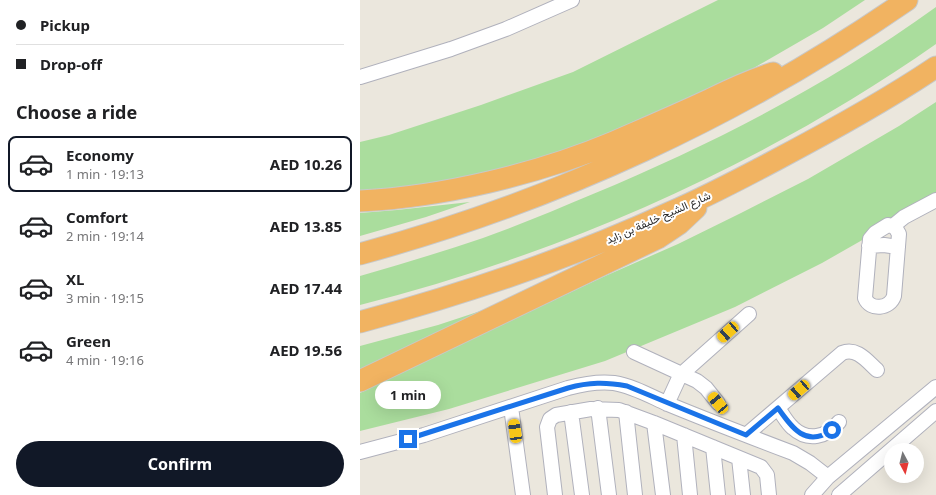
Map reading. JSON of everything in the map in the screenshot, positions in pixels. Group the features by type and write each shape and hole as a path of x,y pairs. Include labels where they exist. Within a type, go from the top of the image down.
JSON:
{"highway":[{"path":"360,254 460,223 548,191 685,131 748,98 802,67 849,39 907,0"},
{"path":"360,202 410,197 450,190 560,162 613,142 741,84 772,74 802,67"},
{"name":"شارع الشيخ خليفة بن زايد","path":"360,322 507,278 606,240 705,197 855,118 936,67"},
{"path":"360,381 658,238 679,224 705,197"}],"street":[{"path":"360,77 451,49 506,29 572,0"},
{"path":"893,226 904,217 936,200"},
{"path":"886,225 893,226 897,229 899,234 894,296 892,302 883,307 870,305 865,298 870,239 875,233 886,225"},
{"path":"869,246 884,245 898,247"},
{"path":"667,404 682,374 748,314"},
{"path":"634,352 702,384 718,403"},
{"path":"746,435 842,353 853,352 859,354 877,370"},
{"path":"360,452 424,435 583,384 598,382 627,386 667,404 793,453 810,462 828,477"},
{"path":"812,495 828,477 936,387"},
{"path":"511,407 523,495"},
{"path":"598,408 609,495"},
{"path":"555,495 547,424 552,417 571,412 598,408 626,412 764,469 767,475 769,495"},
{"path":"778,408 792,428 806,436 823,435 832,430 839,422"},
{"path":"839,495 936,411"},
{"path":"571,412 582,495"},
{"path":"626,412 635,495"},
{"path":"654,423 663,495"},
{"path":"684,435 690,495"},
{"path":"713,447 718,495"},
{"path":"740,458 743,495"}],"green space":[{"path":"718,0 865,0 823,28 740,76 581,147 451,182 360,193 360,142 389,135 481,105 573,72"},
{"path":"936,7 936,44 870,88 802,129 732,166 660,200 586,231 512,259 436,284 360,305 360,276 497,233 593,194 682,155 770,111 813,87 855,62"},
{"path":"936,102 936,198 822,263 735,307 605,361 449,409 360,431 360,393 422,362 603,277 678,244 741,213 808,179 899,126"},
{"path":"470,202 426,217 360,236 360,213"},
{"path":"514,300 360,374 360,346 438,325"}],"route":[{"path":"408,439 568,388 598,382 627,386 667,404 746,435 778,408 789,425 800,434 812,437 823,435 832,430"}]}
